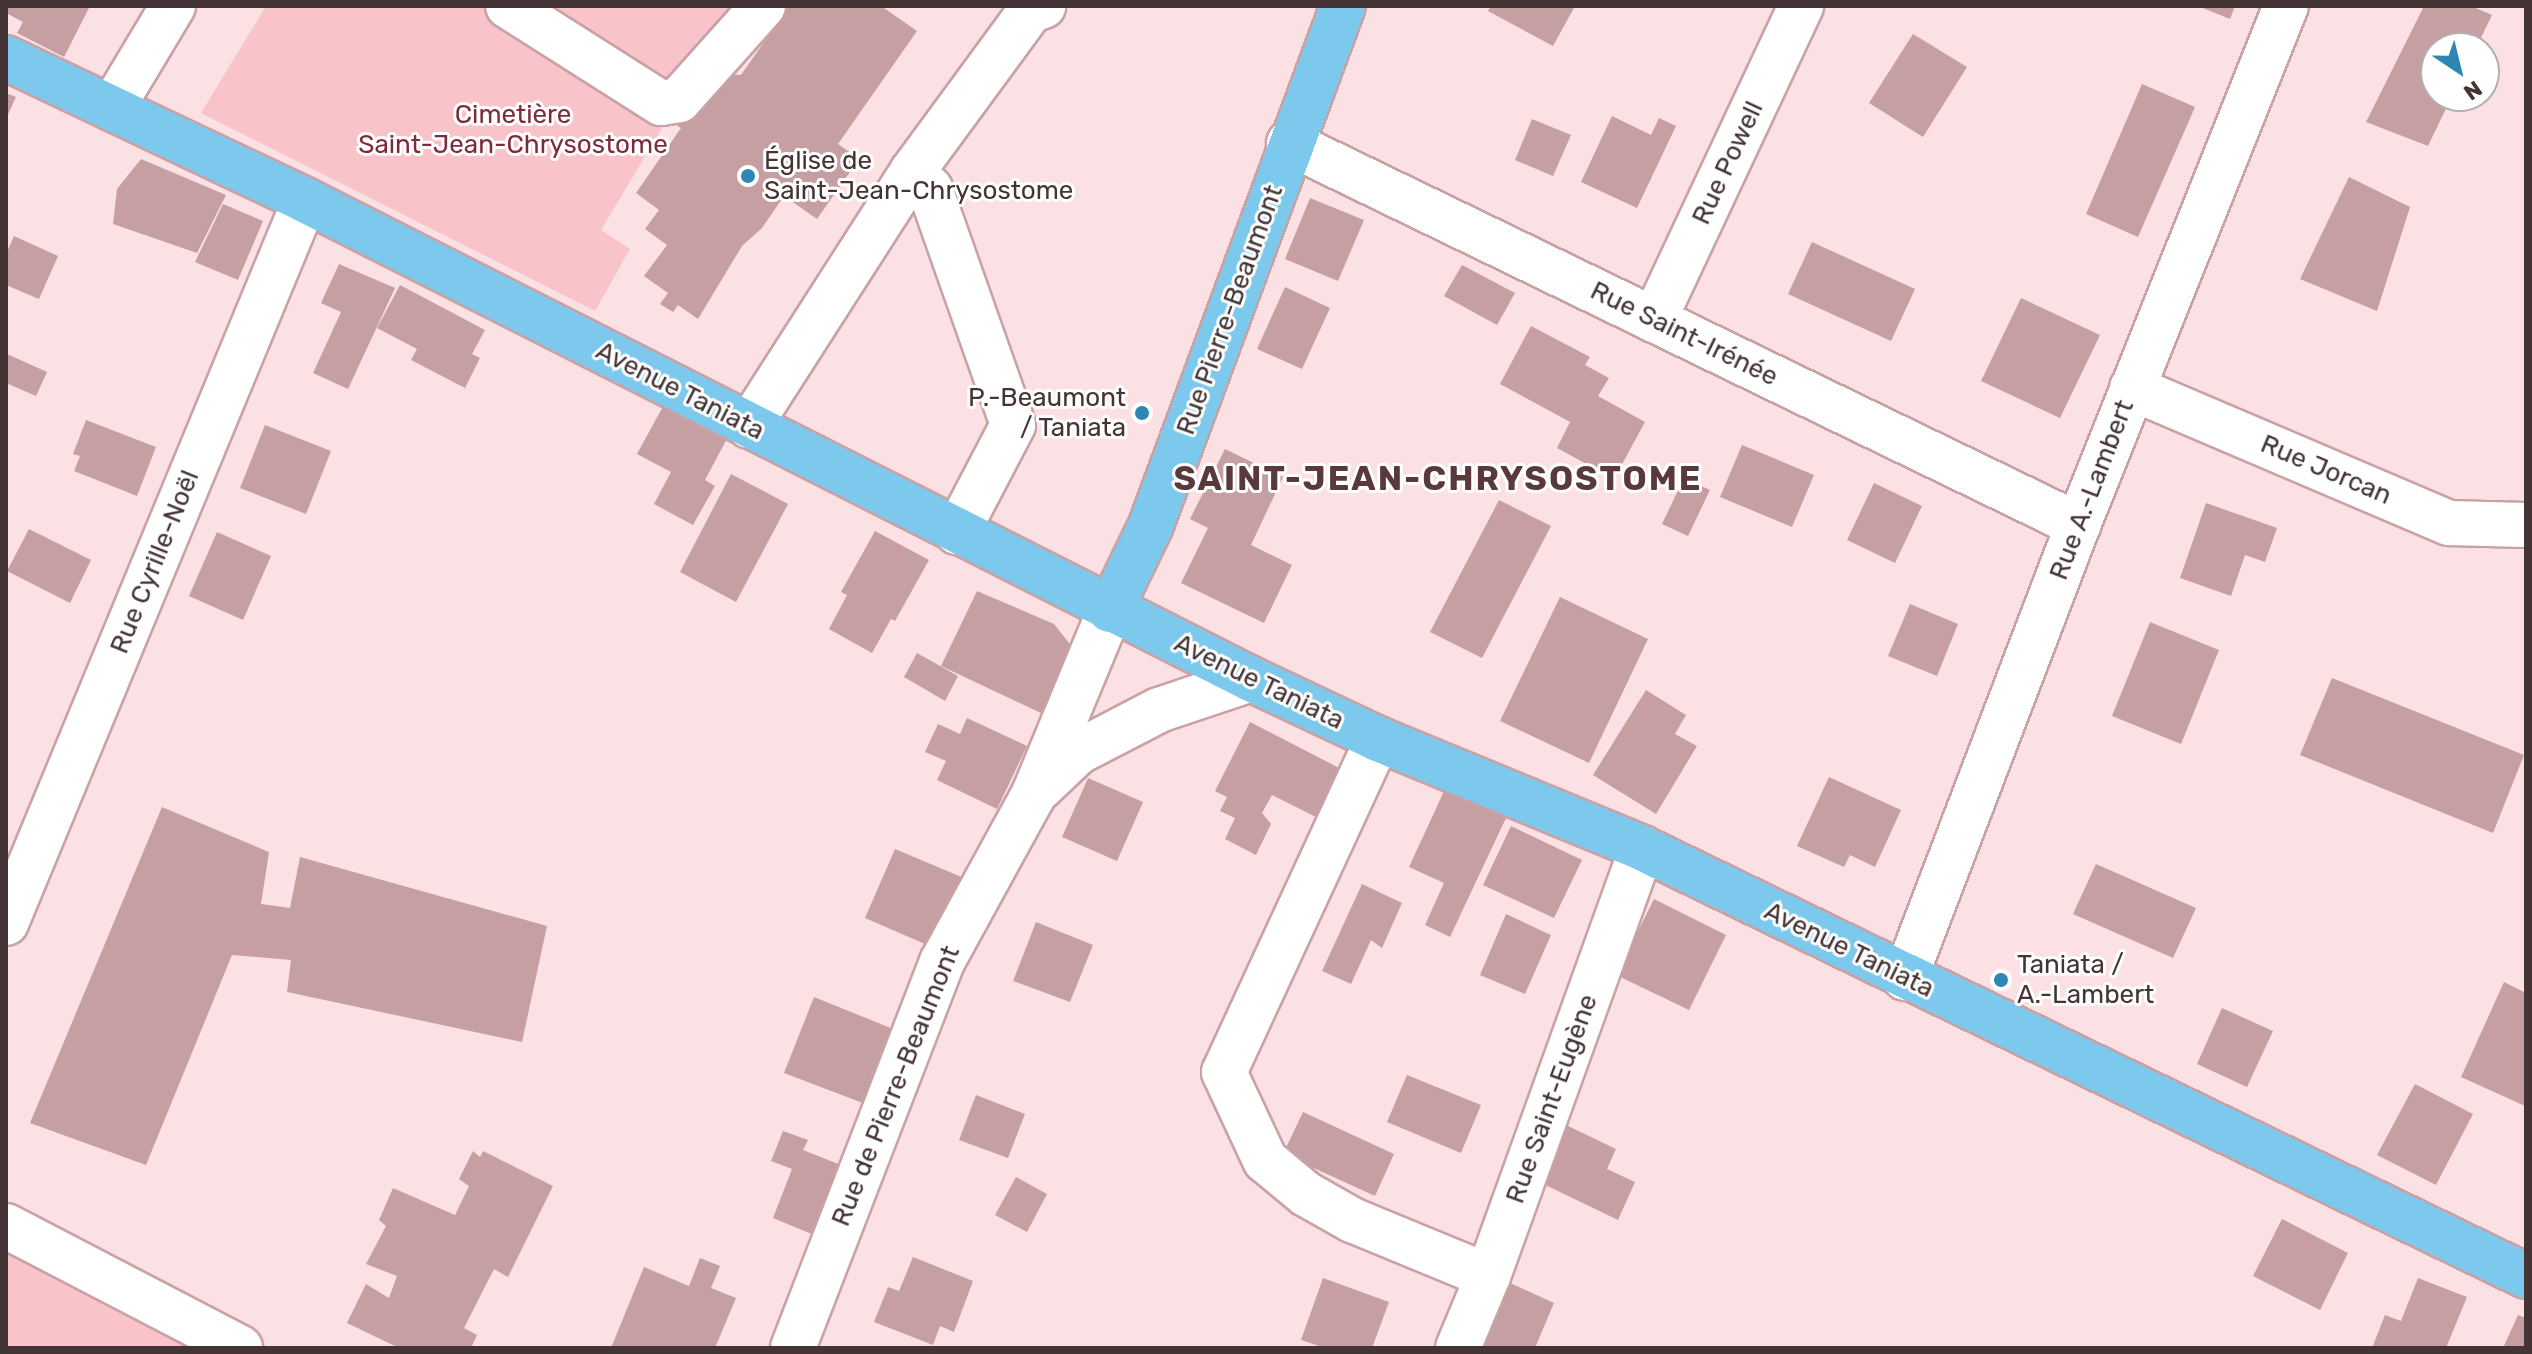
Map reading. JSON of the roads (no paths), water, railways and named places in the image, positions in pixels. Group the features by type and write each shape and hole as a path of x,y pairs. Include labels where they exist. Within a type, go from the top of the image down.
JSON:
{"main road":[{"name":"Rue Pierre-Beaumont","path":"1110,610 1151,525 1289,143 1343,6"},
{"name":"Avenue Taniata","path":"6,58 305,200 1251,679 1378,739 1642,848 2526,1276"}],"street":[{"path":"112,108 173,6"},
{"path":"508,6 661,103 679,100 763,6"},
{"name":"Rue Powell","path":"1654,320 1801,6"},
{"name":"Rue A.-Lambert","path":"1905,978 2078,525 2286,6"},
{"path":"749,426 912,172 1033,7"},
{"name":"Rue Saint-Irénée","path":"1289,143 2078,525"},
{"path":"912,172 930,189 1013,425 957,532"},
{"name":"Rue Cyrille-Noël","path":"6,923 305,200"},
{"name":"Rue Jorcan","path":"2132,388 2449,523 2526,525"},
{"name":"Rue de Pierre-Beaumont","path":"793,1348 942,962 1033,796 1110,610"},
{"path":"1033,796 1078,752 1159,710 1251,679"},
{"path":"1378,739 1224,1072 1265,1160 1306,1194 1352,1220 1488,1276"},
{"name":"Rue Saint-Eugène","path":"1458,1348 1488,1276 1642,848"},
{"path":"6,1226 240,1348"}],"place":[{"name":"Église de Saint-Jean-Chrysostome","path":"748,176"},
{"name":"P.-Beaumont / Taniata","path":"1142,413"},
{"name":"Taniata / A.-Lambert","path":"2001,980"}],"district":[{"name":"SAINT-JEAN-CHRYSOSTOME","path":"1438,479"}],"park label":[{"name":"Cimetière Saint-Jean-Chrysostome","path":"513,130"}]}
